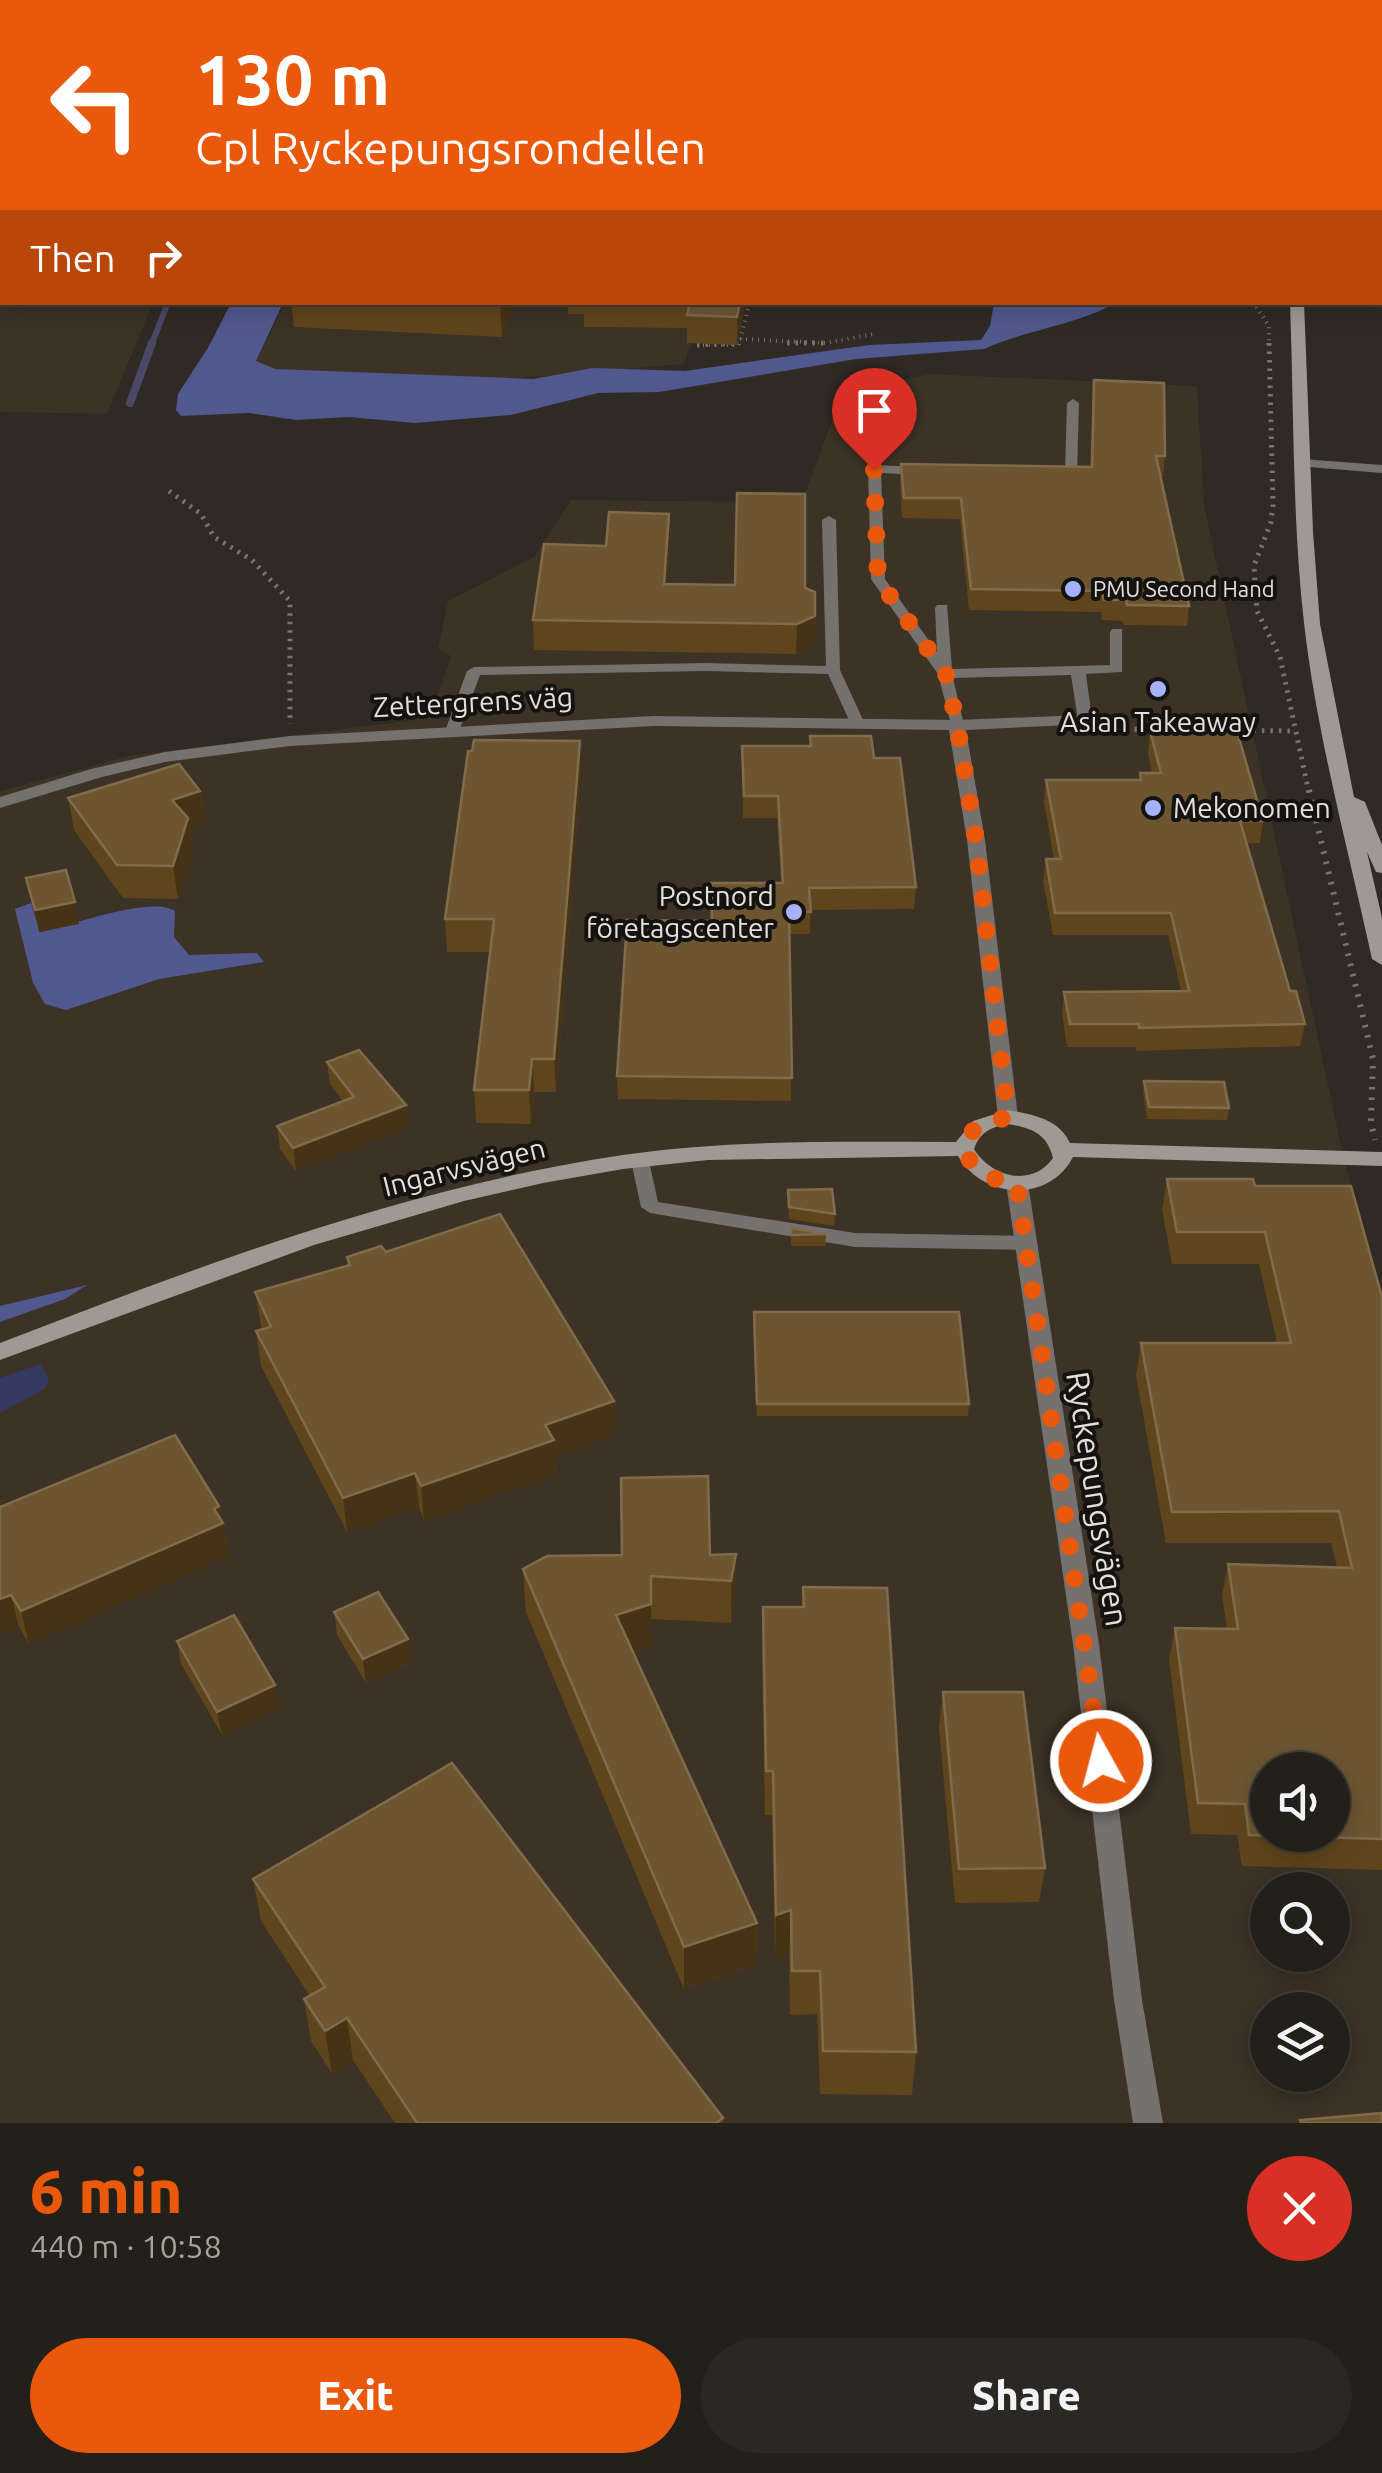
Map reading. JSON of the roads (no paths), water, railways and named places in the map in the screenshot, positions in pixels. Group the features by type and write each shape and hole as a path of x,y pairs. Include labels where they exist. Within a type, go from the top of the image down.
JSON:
{"main road":[{"path":"1298,305 1312,624 1332,744 1382,959"},
{"path":"1332,744 1382,868"},
{"path":"1008,1118 1024,1119 1050,1130 1064,1150 1055,1171 1038,1180 1017,1184 1002,1182 976,1169 964,1149 976,1127 1008,1118"},
{"name":"Ingarvsvägen","path":"0,1352 199,1276 326,1234 548,1176 640,1160 751,1151 964,1149"},
{"path":"1064,1150 1382,1159"}],"street":[{"path":"1008,1118 976,840 957,724 1085,720"},
{"name":"Zettergrens väg","path":"0,803 165,757 290,741 620,722 957,724"},
{"name":"Ryckepungsvägen","path":"1017,1184 1086,1644 1128,2000 1148,2123"}],"lane":[{"path":"1051,474 1071,474 1073,403"},
{"path":"1302,462 1382,468"},
{"path":"933,471 874,470 878,579 946,674"},
{"path":"828,520 833,670 858,722"},
{"path":"942,608 946,674 957,724"},
{"path":"946,674 1117,668 1117,632"},
{"path":"452,731 474,672 706,667 833,670"},
{"path":"1078,670 1085,720"},
{"path":"640,1160 650,1207 855,1240 1026,1243"}],"waterway":[{"path":"151,346 167,305"},
{"path":"130,403 152,343"}],"place":[{"name":"PMU Second Hand","path":"1073,589"},
{"name":"Asian Takeaway","path":"1158,689"},
{"name":"Mekonomen","path":"1153,808"},
{"name":"Postnord företagscenter","path":"794,912"}]}
